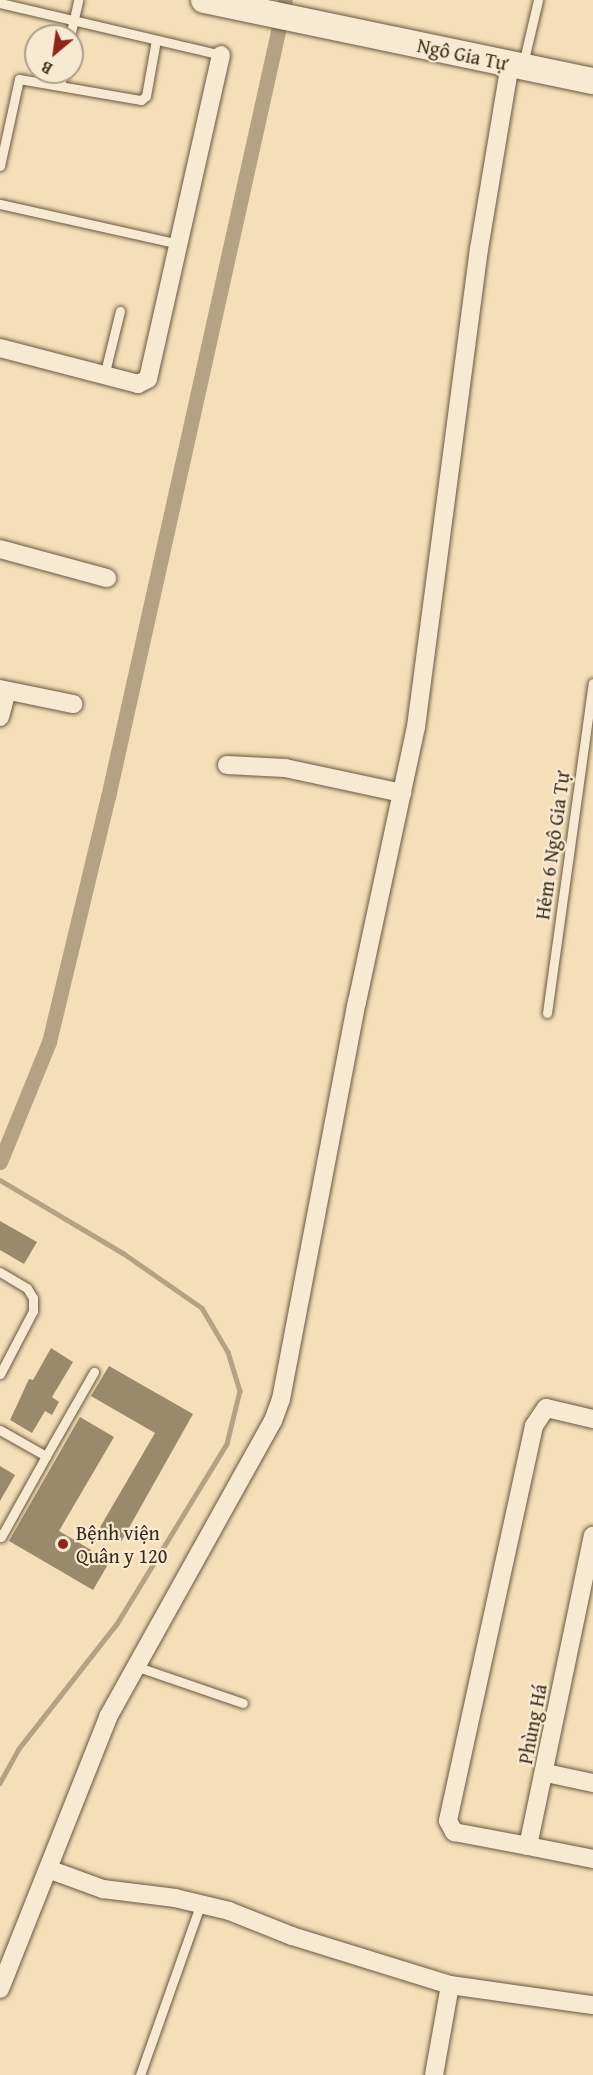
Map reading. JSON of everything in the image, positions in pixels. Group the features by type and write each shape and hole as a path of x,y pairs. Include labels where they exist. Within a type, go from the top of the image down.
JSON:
{"main road":[{"name":"Ngô Gia Tự","path":"204,0 593,81"}],"street":[{"path":"0,348 138,384 148,379 222,55"},
{"path":"0,1989 108,1717 134,1666 278,1411 395,792 422,692 476,268 516,65"},
{"path":"0,549 107,578"},
{"path":"0,717 3,690 73,704"},
{"path":"226,765 278,767 395,792"},
{"path":"308,780 375,795 395,792"},
{"path":"593,1419 546,1408 534,1426 448,1821 454,1832 593,1859"},
{"name":"Phùng Há","path":"528,1846 546,1773 593,1536"},
{"path":"546,1773 593,1783"},
{"path":"48,1869 103,1889 201,1903 450,1985 593,2005"},
{"path":"435,2075 450,1985"}],"lane":[{"path":"73,24 78,0"},
{"path":"516,65 538,0"},
{"path":"0,3 222,55"},
{"path":"0,166 18,80 141,100 146,96 156,40"},
{"path":"0,204 179,244"},
{"path":"104,376 120,311"},
{"name":"Hẻm 6 Ngô Gia Tự","path":"547,1013 593,683"},
{"path":"0,1272 27,1288 33,1298 33,1311 0,1374"},
{"path":"1,1537 94,1372"},
{"path":"0,1430 46,1456"},
{"path":"134,1666 243,1703"},
{"path":"140,2075 201,1903"}],"building":[{"path":"0,1221 37,1242 24,1264 0,1250"},
{"path":"51,1348 73,1362 52,1397 59,1402 52,1415 45,1411 32,1433 10,1420 29,1379 33,1380"},
{"path":"109,1366 193,1414 121,1542 99,1529 155,1433 91,1396"},
{"path":"80,1417 114,1437 59,1531 110,1561 93,1590 9,1541"},
{"path":"0,1466 15,1475 0,1501"}],"waterway":[{"path":"0,1162 49,1042 108,797 285,0"},
{"path":"0,1180 123,1253 202,1308 228,1352 240,1391 227,1444 117,1624 19,1749 0,1783"}],"place":[{"name":"Bệnh viện Quân y 120","path":"63,1544"}]}
